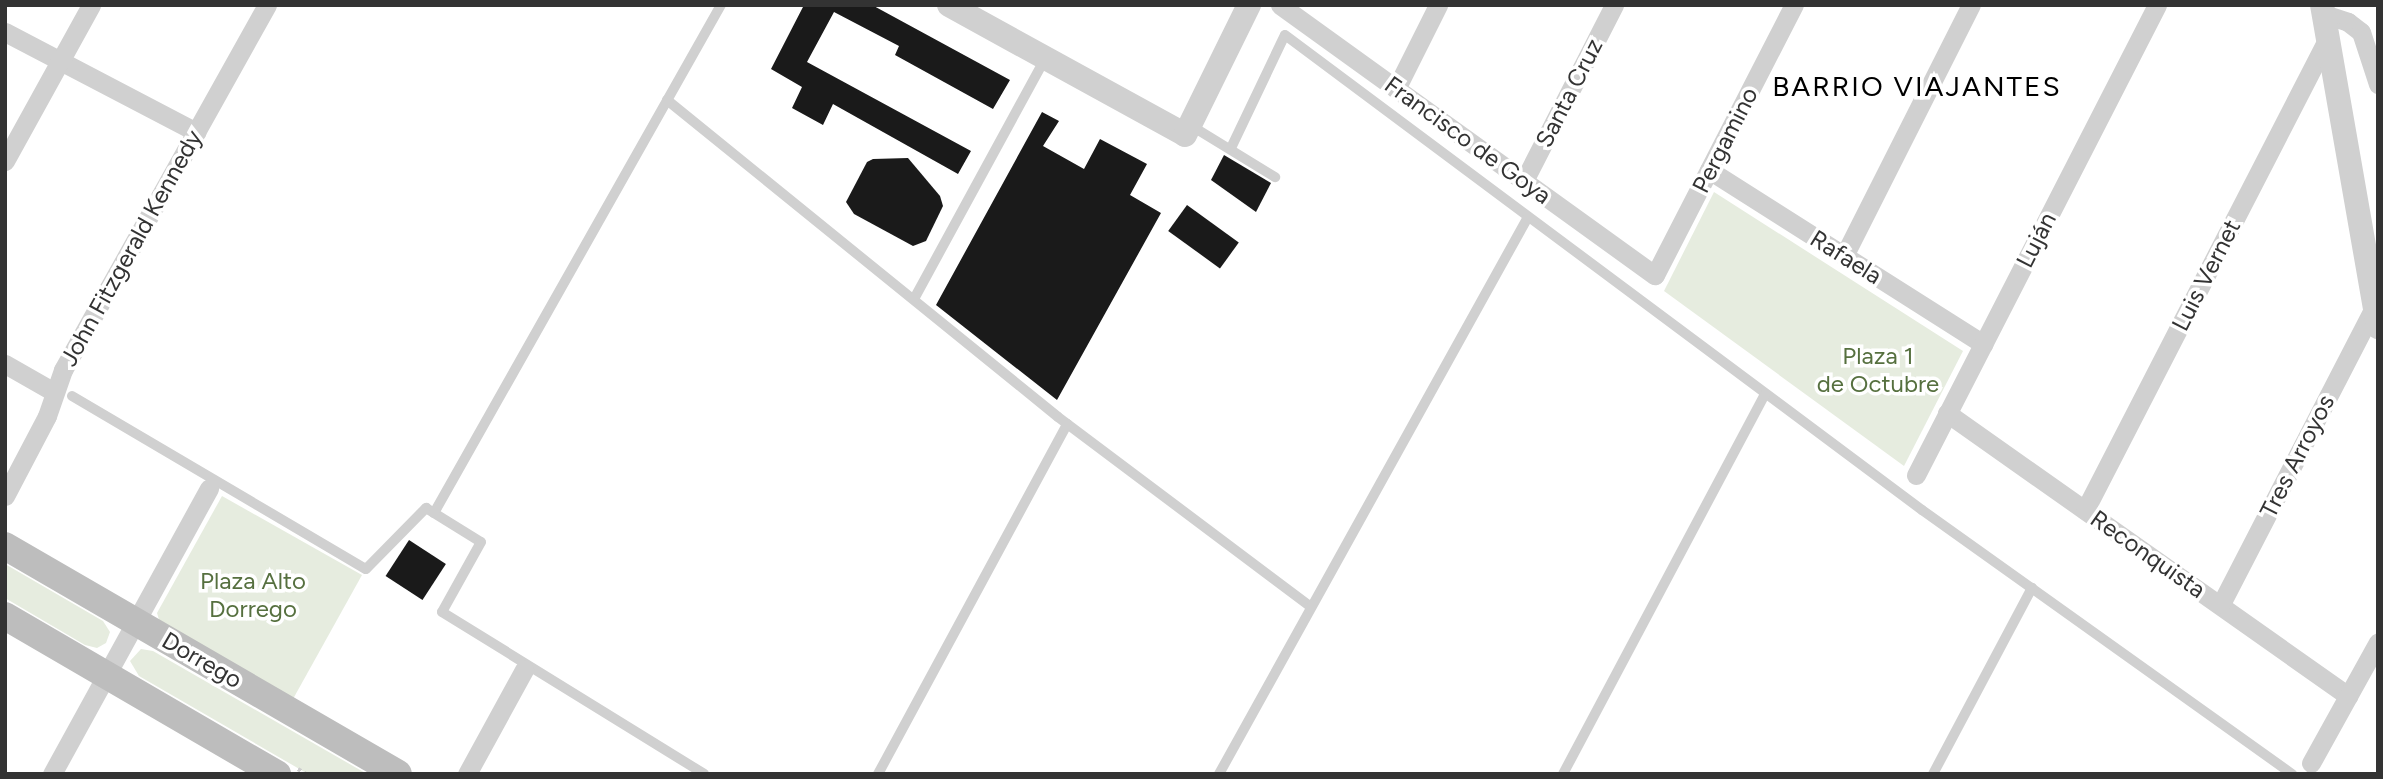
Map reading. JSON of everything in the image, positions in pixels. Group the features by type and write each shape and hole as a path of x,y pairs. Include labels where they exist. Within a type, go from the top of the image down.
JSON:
{"main road":[{"name":"Dorrego","path":"5,546 398,774"},
{"path":"5,616 277,774"}],"street":[{"path":"5,161 91,5"},
{"name":"John Fitzgerald Kennedy","path":"5,496 47,416 63,394 196,132 267,5"},
{"path":"948,5 1046,59 1187,130 1249,5"},
{"name":"Francisco de Goya","path":"1280,5 1655,275"},
{"path":"1396,89 1438,5"},
{"name":"Santa Cruz","path":"1524,181 1614,5"},
{"name":"Pergamino","path":"1655,275 1794,5"},
{"path":"1844,256 1970,5"},
{"name":"Luján","path":"1916,475 2157,5"},
{"path":"2323,10 2376,317"},
{"path":"2323,10 2348,22 2361,32 2378,84"},
{"path":"5,32 196,132"},
{"name":"Luis Vernet","path":"2085,510 2327,40"},
{"name":"Rafaela","path":"1709,170 1983,344"},
{"path":"2368,276 2378,245"},
{"name":"Tres Arroyos","path":"2221,604 2376,317"},
{"path":"5,363 63,394"},
{"name":"Reconquista","path":"1947,414 2221,604 2348,696"},
{"path":"52,774 209,488"},
{"path":"2311,763 2378,642"},
{"path":"467,774 524,670"}],"lane":[{"path":"434,513 721,5"},
{"path":"1231,148 1285,35 1765,394 2292,774"},
{"path":"914,299 1046,59"},
{"path":"667,100 1067,424 1311,607"},
{"path":"1187,130 1231,148 1275,177"},
{"path":"1219,774 1528,217"},
{"path":"63,394 366,569 426,509 434,513 481,542 442,612 704,774"},
{"path":"1563,774 1765,394"},
{"path":"878,774 1067,424"},
{"path":"1933,774 2032,588"}],"green space":[{"name":"Plaza 1 de Octubre","path":"1714,192 1963,351 1904,466 1664,291"},
{"name":"Plaza Alto Dorrego","path":"222,496 362,575 293,699 160,623 157,613"},
{"path":"5,564 103,621 110,632 106,643 97,648 85,645 5,598"},
{"path":"141,649 153,651 367,774 308,774 139,676 130,661"}],"building":[{"path":"804,5 872,5 1010,80 993,109 895,55 899,46 834,12 807,62 971,151 958,174 833,104 823,125 792,108 802,87 771,69"},
{"path":"1042,112 1059,121 1043,146 1084,169 1100,139 1147,164 1130,195 1161,213 1057,400 936,305"},
{"path":"1224,155 1271,183 1256,212 1211,180"},
{"path":"908,158 940,196 943,206 926,241 913,246 854,214 846,202 867,162 873,159"},
{"path":"1187,205 1239,243 1220,269 1168,231"},
{"path":"409,540 446,564 422,600 386,576"}],"district":[{"name":"BARRIO VIAJANTES","path":"1917,86"}]}
